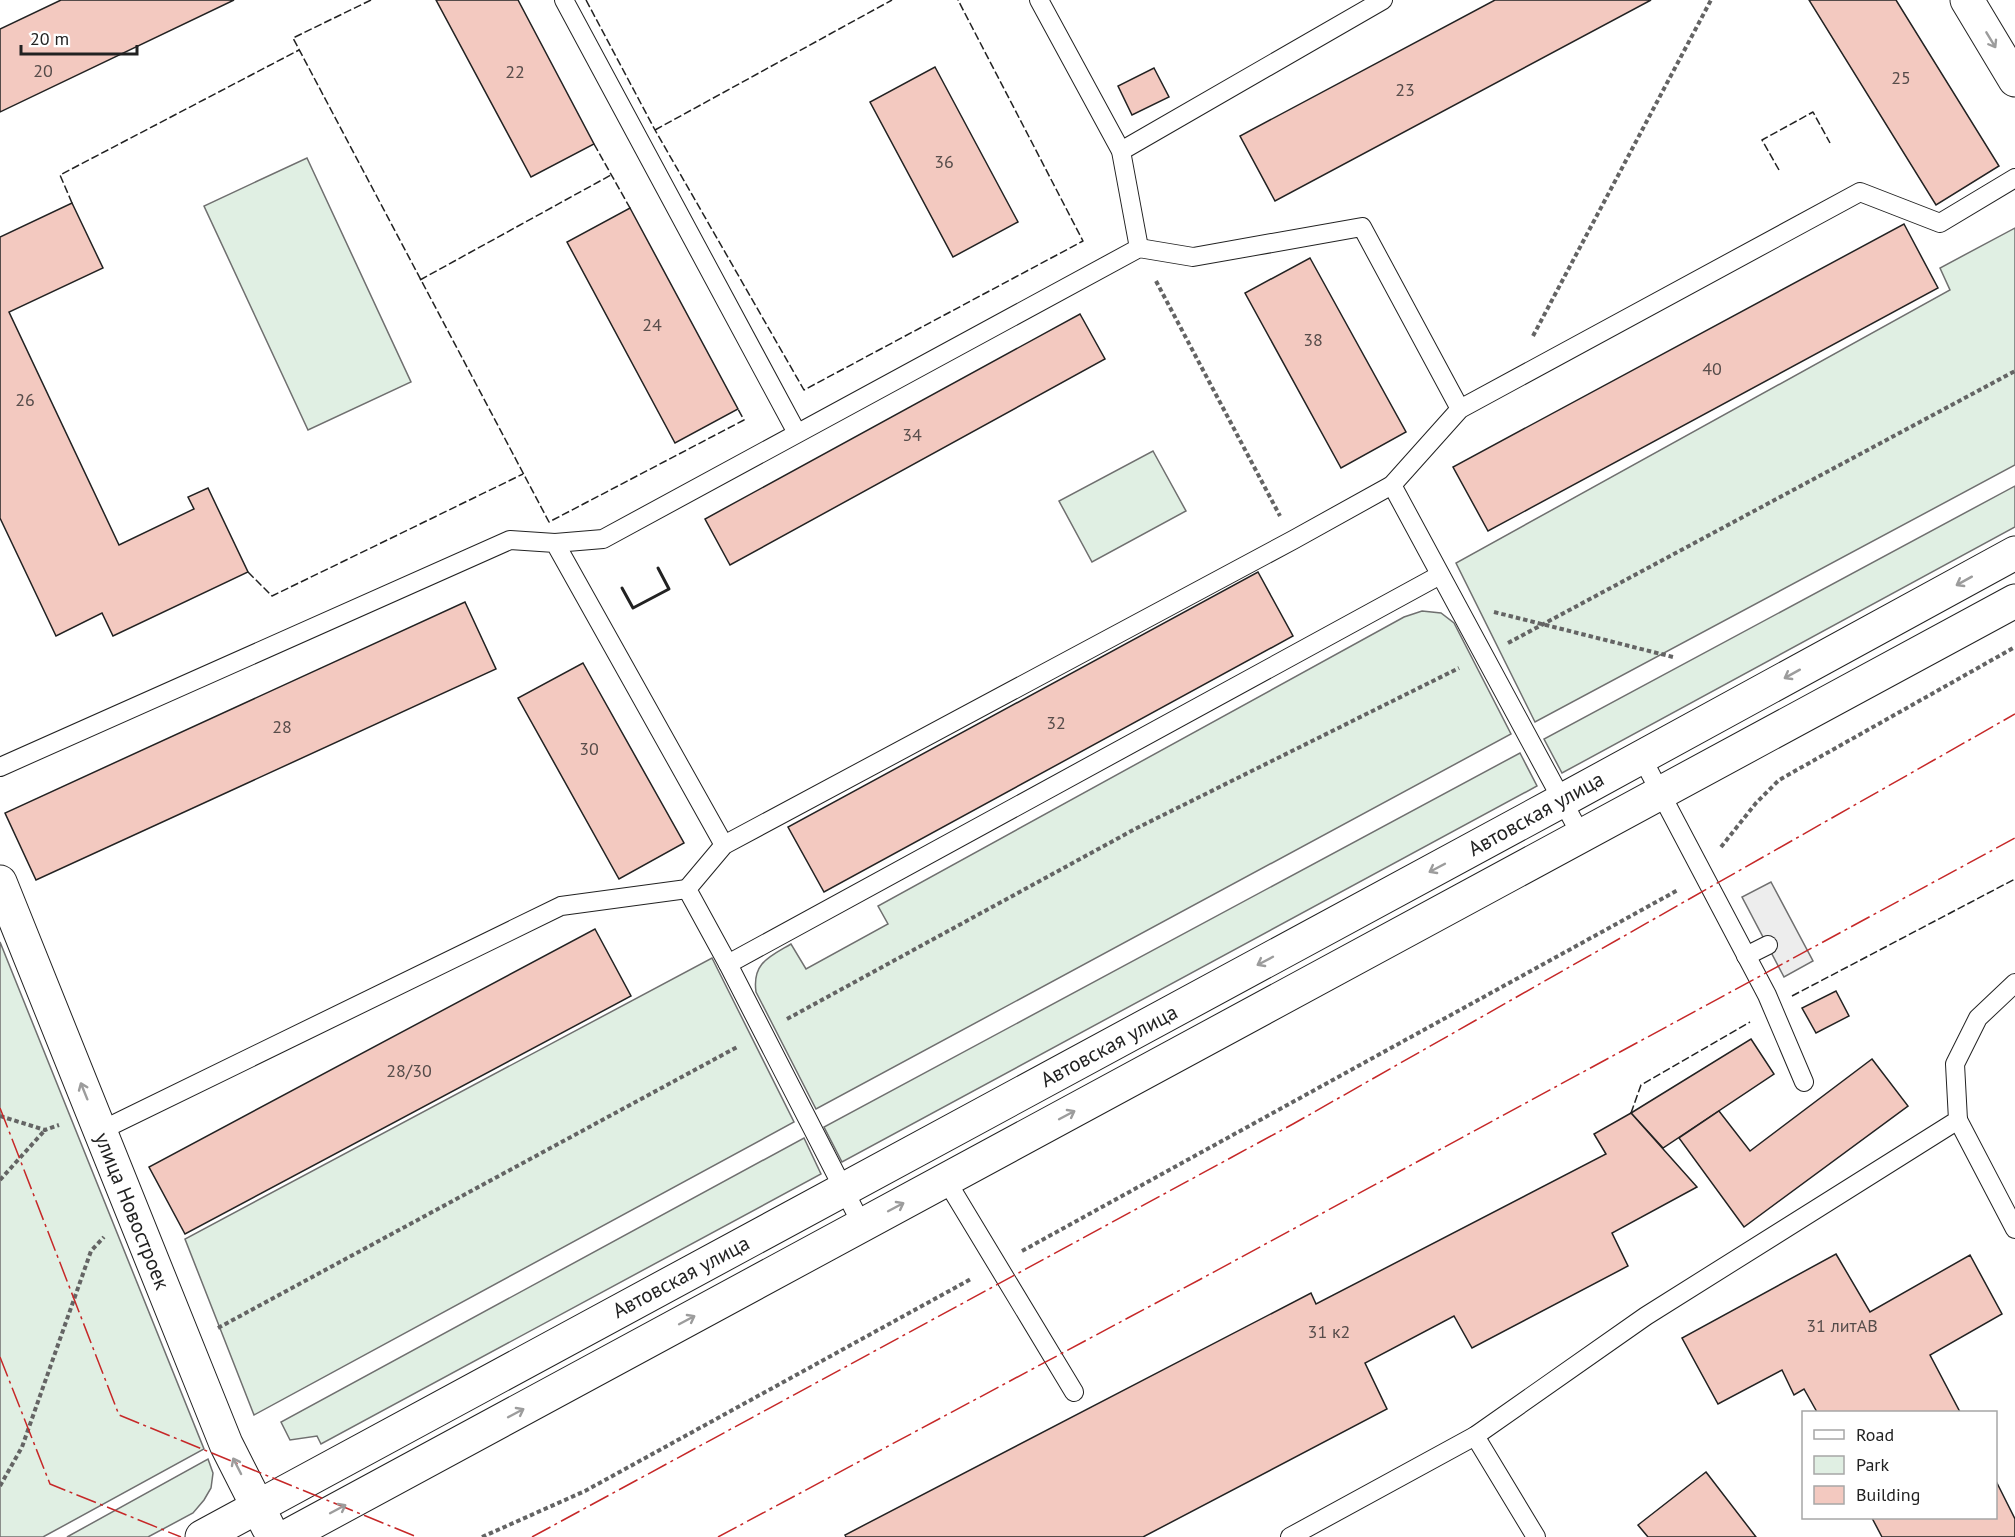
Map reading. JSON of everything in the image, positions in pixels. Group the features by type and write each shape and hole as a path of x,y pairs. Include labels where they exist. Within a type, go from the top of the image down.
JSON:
{"street":[{"path":"1967,0 2015,80"},
{"name":"Автовская улица","path":"202,1537 2015,553"},
{"name":"Автовская улица","path":"287,1536 2015,601"},
{"name":"улица Новостроек","path":"0,882 226,1444 267,1501 287,1536"}],"lane":[{"path":"564,0 796,433"},
{"path":"1039,0 1120,151 1139,248"},
{"path":"1120,151 1383,0"},
{"path":"100,1131 561,906 687,889 724,845 1392,485 1460,409 1860,192 1940,223 2015,178"},
{"path":"0,767 510,540 555,543 603,539 1139,248 1193,257 1362,227 1460,409"},
{"path":"1392,485 1582,837"},
{"path":"555,543 724,845"},
{"path":"728,964 1440,575"},
{"path":"1641,756 1767,995 1804,1082"},
{"path":"687,889 728,964 862,1226"},
{"path":"1746,956 1768,945"},
{"path":"2015,983 1978,1018 1954,1065 1958,1120 2015,1229"},
{"path":"1290,1537 1475,1437 1646,1316 1958,1120"},
{"path":"946,1180 1074,1392"},
{"path":"1475,1437 1536,1537"}],"path":[{"path":"1507,383 1711,0"},
{"path":"1139,248 1293,540"},
{"path":"209,1333 1135,829 1484,655 2015,370"},
{"path":"1455,602 1673,657"},
{"path":"482,1537 585,1491 1672,895 1702,872 1756,802 1779,780 2015,647"},
{"path":"0,1116 45,1130"},
{"path":"0,1180 45,1130 63,1123"},
{"path":"0,1486 22,1447 91,1251 103,1237 113,1233"}],"green space":[{"path":"307,158 411,382 308,430 204,206"},
{"path":"2015,228 2015,465 1535,722 1456,563 1950,290 1940,268"},
{"path":"1153,451 1186,511 1092,562 1059,501"},
{"path":"2015,486 2015,527 1562,773 1544,739"},
{"path":"1422,611 1441,613 1454,623 1511,734 816,1109 756,992 757,974 769,957 791,944 806,969 888,924 878,906 1404,617"},
{"path":"1520,753 1537,786 842,1162 824,1127"},
{"path":"0,942 204,1449 43,1537 0,1537"},
{"path":"712,958 794,1122 254,1415 185,1239"},
{"path":"804,1138 821,1174 321,1444 317,1436 290,1440 281,1422"},
{"path":"208,1459 213,1473 211,1488 193,1513 148,1537 67,1537"}],"shaded area":[{"path":"1771,882 1813,961 1784,977 1742,897"}],"building":[{"path":"61,0 234,0 0,112 0,29"},
{"path":"436,0 518,0 594,144 531,177"},
{"path":"1495,0 1651,0 1275,201 1240,136"},
{"path":"1809,0 1896,0 1999,166 1936,205"},
{"path":"935,67 1018,222 953,257 870,102"},
{"path":"1154,68 1169,97 1132,115 1118,86"},
{"path":"72,203 103,268 9,312 119,545 194,509 188,497 208,488 248,572 113,636 102,613 56,636 0,518 0,237"},
{"path":"630,208 738,409 675,443 567,242"},
{"path":"1904,224 1938,288 1488,531 1453,467"},
{"path":"1310,258 1406,432 1341,468 1245,293"},
{"path":"1080,314 1105,359 730,565 705,519"},
{"path":"1258,572 1293,636 824,892 788,827"},
{"path":"465,602 496,669 36,880 5,813"},
{"path":"583,663 684,843 619,879 518,698"},
{"path":"595,929 631,996 185,1234 149,1167"},
{"path":"1836,991 1849,1016 1816,1033 1802,1008"},
{"path":"1751,1039 1774,1074 1663,1148 1631,1113"},
{"path":"1872,1059 1908,1106 1744,1227 1679,1138 1719,1111 1750,1151"},
{"path":"1631,1113 1697,1187 1612,1233 1628,1266 1472,1348 1454,1316 1365,1363 1387,1409 1143,1537 846,1537 845,1535 1311,1293 1316,1304 1606,1154 1594,1134"},
{"path":"1836,1254 1870,1312 1970,1255 2002,1314 1930,1355 1959,1411 1816,1411 1804,1389 1794,1395 1782,1370 1718,1404 1682,1338"},
{"path":"1706,1472 1756,1537 1648,1537 1638,1525"},
{"path":"1997,1483 2015,1519 2015,1537 1882,1537 1873,1519 1997,1519"}],"fence":[{"path":"371,0 293,38 549,522 744,420 738,409"},
{"path":"586,0 655,130 804,390 1083,241 958,0"},
{"path":"655,130 892,0"},
{"path":"72,203 60,175 299,50"},
{"path":"1779,170 1762,140 1813,112 1830,143"},
{"path":"594,144 630,208"},
{"path":"420,280 611,175"},
{"path":"248,572 272,596 523,474"},
{"path":"1792,996 2015,879"},
{"path":"1631,1113 1641,1085 1750,1022"}],"wall":[{"path":"622,588 633,608 669,589 658,568"}],"power":[{"path":"532,1537 1293,1124 2015,714"},
{"path":"718,1537 1199,1280 2015,838"},
{"path":"0,1108 119,1415 417,1537"},
{"path":"0,1357 50,1484 181,1537"}]}
